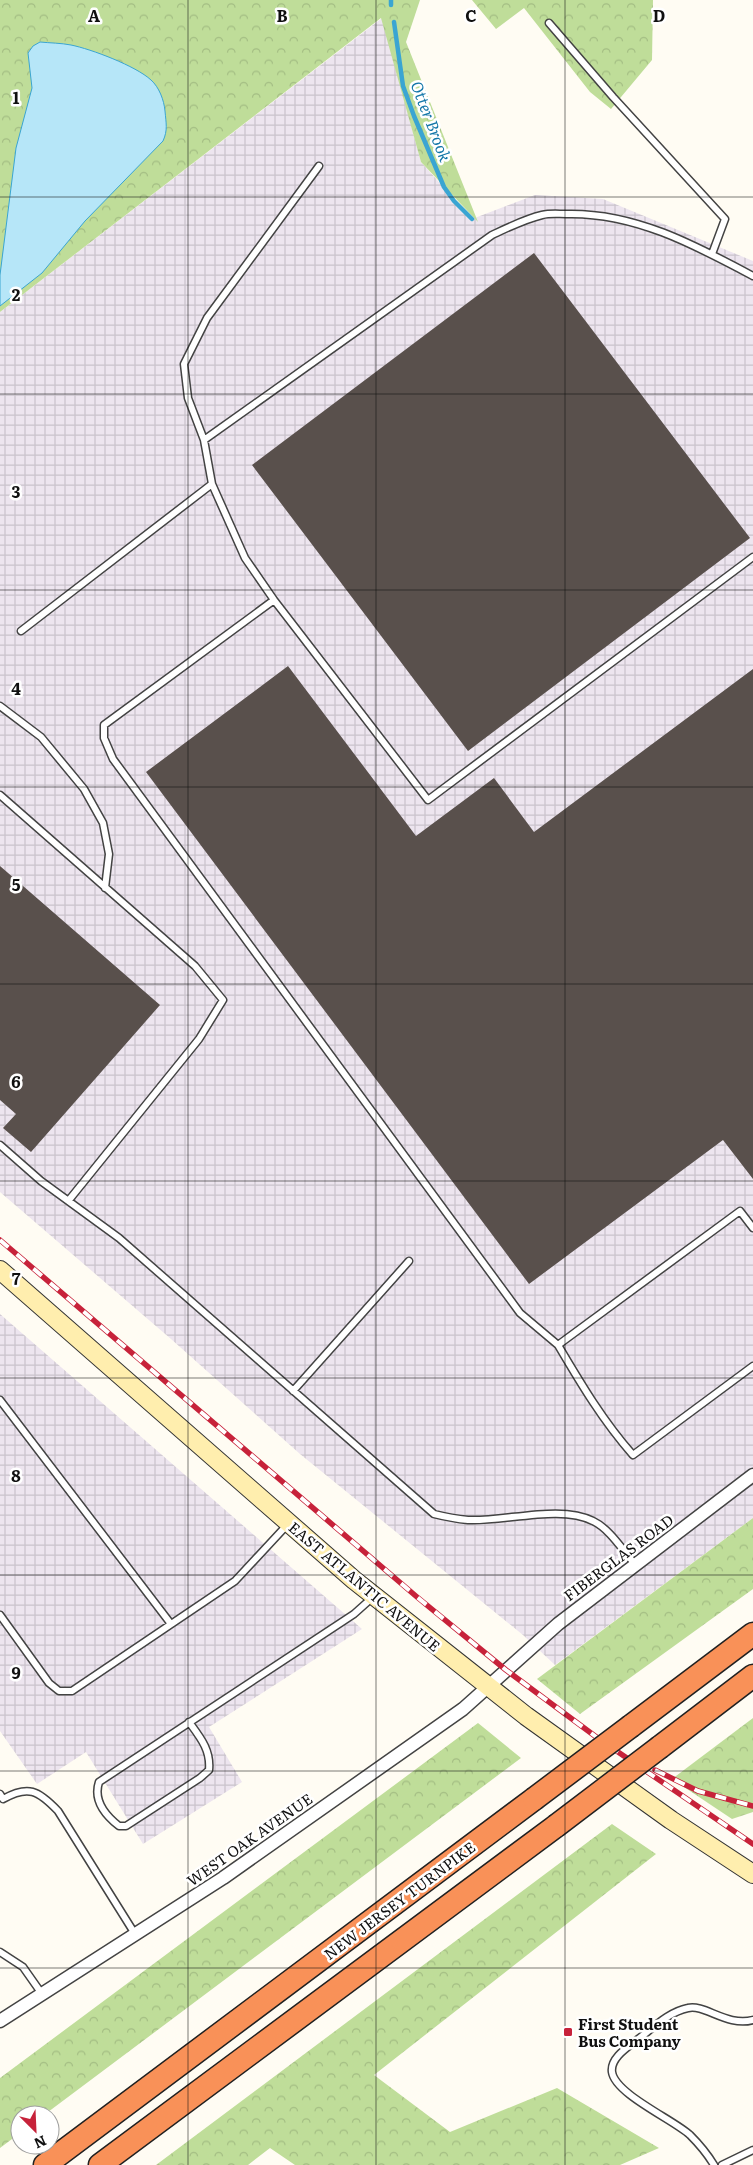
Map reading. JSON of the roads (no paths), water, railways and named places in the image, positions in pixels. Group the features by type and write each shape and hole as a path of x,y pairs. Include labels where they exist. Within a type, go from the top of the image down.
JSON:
{"highway":[{"name":"NEW JERSEY TURNPIKE","path":"45,2165 753,1634"},
{"path":"100,2165 556,1826 753,1676"}],"street":[{"name":"EAST ATLANTIC AVENUE","path":"0,1270 374,1596 526,1716 671,1820 753,1874"},
{"name":"FIBERGLAS ROAD","path":"506,1670 558,1624 753,1475"},
{"name":"WEST OAK AVENUE","path":"0,2021 223,1878 463,1709 506,1670"}],"lane":[{"path":"549,23 613,97 725,219 712,254"},
{"path":"319,166 207,318 184,364 188,398 204,440 212,484 245,558 274,600 428,800 753,557"},
{"path":"204,440 492,234 544,214 579,213 611,217 642,225 712,254 753,276"},
{"path":"21,631 212,484"},
{"path":"274,600 104,725 104,738 113,759 520,1313 558,1345 590,1400 612,1431 634,1455 753,1366"},
{"path":"0,706 41,737 84,789 104,823 110,854 105,888"},
{"path":"0,795 195,966 223,1000 199,1040 69,1200"},
{"path":"0,1146 41,1181 119,1238 434,1514 469,1520 533,1515 575,1515 594,1521 610,1535 635,1564"},
{"path":"558,1345 740,1211 753,1228"},
{"path":"293,1391 409,1261"},
{"path":"0,1400 171,1624"},
{"path":"0,1615 49,1683 59,1691 72,1691 235,1581 289,1523"},
{"path":"189,1722 206,1748 210,1761 209,1770 200,1778 126,1826 119,1826 111,1820 98,1799 95,1792 98,1782 189,1722 354,1614 374,1596"},
{"path":"1,1798 19,1791 29,1791 49,1802 58,1811 136,1934"},
{"path":"0,1952 23,1967 42,1994"},
{"path":"714,2165 690,2135 625,2090 612,2072 613,2064 624,2050 671,2014 687,2008 696,2007 719,2017 733,2020 753,2020"},
{"path":"722,2165 753,2150"}],"water":[{"path":"40,42 67,44 90,50 135,69 144,75 159,90 166,119 166,133 163,141 85,221 42,273 0,306 0,275 16,148 32,88 28,53 33,46"}],"waterway":[{"name":"Otter Brook","path":"391,0 391,5"},
{"name":"Otter Brook","path":"394,22 403,86 414,116 444,187 454,201 472,219"}],"railway":[{"path":"0,1240 417,1597 506,1670 599,1739 753,1844"},
{"path":"655,1770 698,1791 753,1806"}],"place":[{"name":"First Student Bus Company","path":"568,2032"}]}
